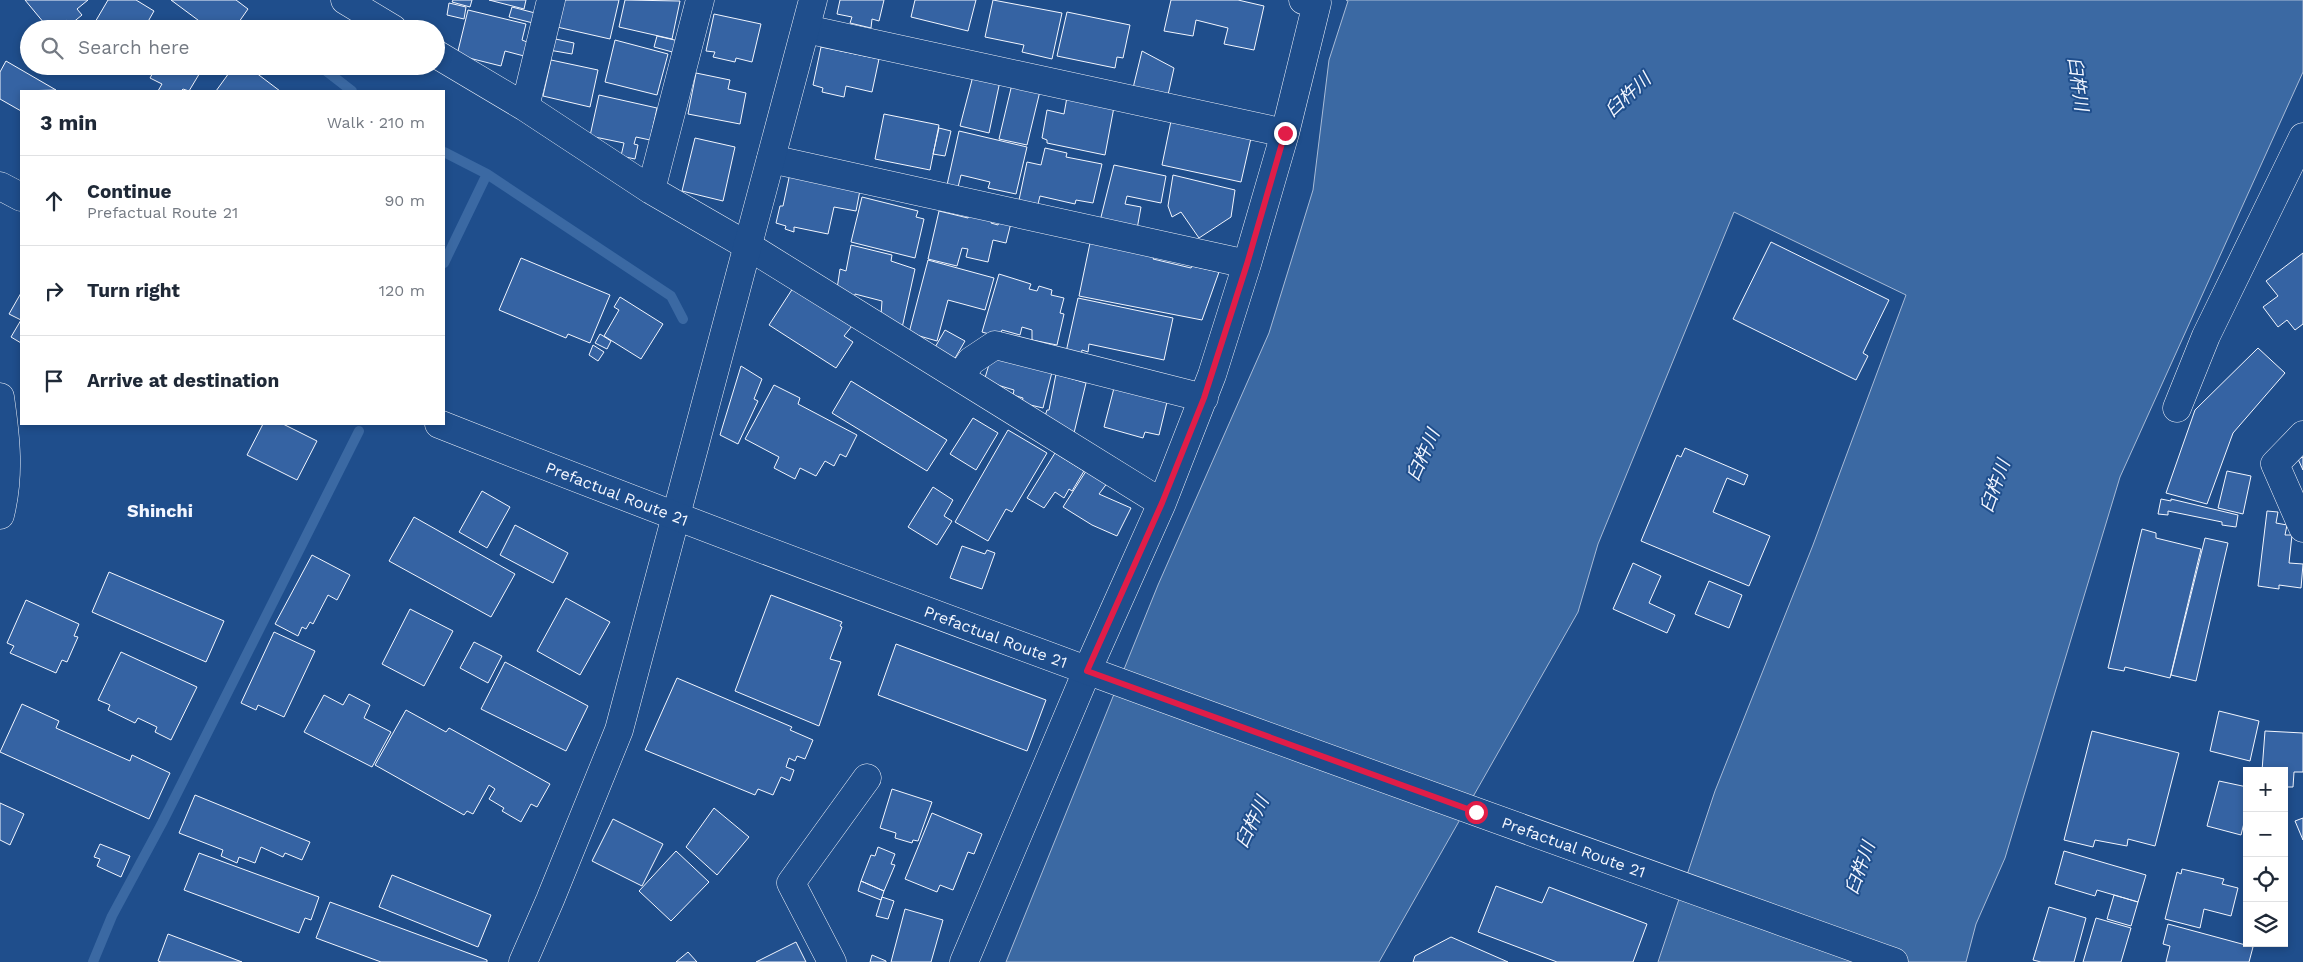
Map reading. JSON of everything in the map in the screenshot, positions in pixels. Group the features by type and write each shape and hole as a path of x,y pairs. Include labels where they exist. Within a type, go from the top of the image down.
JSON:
{"street":[{"path":"344,0 378,20"},
{"path":"525,107 551,0"},
{"path":"651,190 700,0"},
{"path":"523,962 619,730 814,0"},
{"path":"964,962 1096,675 1204,398 1247,264 1285,133 1317,3 1302,0"},
{"path":"806,28 1285,133"},
{"path":"445,59 525,107 651,190 748,246 1162,503"},
{"path":"2178,408 2206,336 2303,138"},
{"path":"771,159 1247,264"},
{"path":"960,378 971,361 995,345 1204,398"},
{"path":"0,397 7,458 6,490 0,515"},
{"name":"Prefactual Route 21","path":"442,425 675,517 1096,675 1894,962"},
{"path":"2303,435 2276,464 2303,528"},
{"path":"832,962 792,884 866,778"}],"water":[{"name":"臼杵川","path":"1346,0 2303,0 2303,72 2120,477 2005,858 1976,924 1966,962 1658,962 1715,791 1813,545 1906,295 1734,212 1598,544 1578,612 1379,962 1006,962 1158,585 1269,333 1313,190 1329,60 1348,1"}],"building":[{"path":"25,0 88,0 77,9 82,15 76,20 42,20"},
{"path":"108,0 136,0 154,11 149,20 96,20"},
{"path":"171,0 236,0 248,9 240,20 198,20"},
{"path":"453,0 472,0 470,7 452,2"},
{"path":"489,0 526,0 524,9"},
{"path":"563,0 619,0 610,39 557,27"},
{"path":"625,0 680,1 672,39 619,27"},
{"path":"840,0 884,0 879,21 872,19 871,28 850,23 852,17 837,14"},
{"path":"915,0 976,0 968,31 911,17"},
{"path":"993,0 1062,13 1052,59 1022,52 1024,45 985,37"},
{"path":"1171,0 1238,0 1264,6 1254,50 1224,44 1228,28 1196,20 1193,36 1164,31"},
{"path":"449,3 466,7 464,19 447,15"},
{"path":"512,7 535,13 533,23 509,17"},
{"path":"468,10 526,24 522,40 527,42 524,56 505,51 501,66 457,55"},
{"path":"1067,12 1130,25 1123,58 1117,57 1115,68 1057,56"},
{"path":"714,14 761,24 752,62 736,58 735,62 713,57 715,52 706,51"},
{"path":"657,36 679,41 676,53 654,47"},
{"path":"551,38 574,43 572,54 549,50"},
{"path":"615,40 668,54 657,95 605,82"},
{"path":"821,47 879,59 872,92 846,86 844,97 822,92 823,88 813,85"},
{"path":"1142,51 1174,68 1168,95 1133,88"},
{"path":"551,60 598,70 590,107 543,96"},
{"path":"6,61 20,69 20,75 30,75 56,90 20,90 20,110 0,99 0,72"},
{"path":"696,73 730,80 728,89 746,93 740,124 688,114"},
{"path":"152,75 199,75 190,90 159,90 162,84 150,78"},
{"path":"228,75 259,75 279,90 217,90"},
{"path":"973,76 1000,81 989,133 960,126"},
{"path":"1012,84 1040,91 1027,145 999,139"},
{"path":"599,95 657,108 650,140 636,137 634,144 638,145 635,159 621,156 624,143 590,136"},
{"path":"1067,97 1114,107 1105,155 1047,143 1047,140 1042,138 1047,110 1064,114"},
{"path":"884,114 939,125 930,170 875,159"},
{"path":"1171,121 1251,138 1241,182 1162,165"},
{"path":"939,128 951,131 945,156 933,154"},
{"path":"959,131 1027,147 1016,194 988,188 990,182 961,175 958,187 947,185"},
{"path":"695,138 735,147 723,201 682,191"},
{"path":"1045,148 1067,153 1066,157 1102,164 1093,203 1076,200 1075,204 1040,196 1038,204 1019,200 1027,162 1041,165"},
{"path":"1114,165 1166,176 1161,203 1127,196 1125,204 1141,207 1137,229 1100,221"},
{"path":"790,173 861,185 856,211 834,207 828,234 794,227 794,232 785,229 786,226 776,223 780,206 783,206"},
{"path":"1173,175 1235,190 1231,217 1199,238 1181,212 1172,217 1168,206"},
{"path":"862,197 918,211 916,217 924,219 915,258 851,242"},
{"path":"939,211 968,218 970,213 992,219 991,223 998,225 1000,220 1011,223 1006,243 993,240 988,262 966,257 968,249 962,248 957,266 928,259"},
{"path":"1771,242 1889,300 1863,353 1868,356 1856,380 1733,319"},
{"path":"1090,243 1154,257 1153,259 1191,268 1192,266 1219,272 1202,320 1079,296"},
{"path":"851,245 892,255 891,261 915,269 902,328 881,315 882,301 855,294 854,299 837,289 840,269 846,271"},
{"path":"2303,253 2303,324 2295,330 2287,320 2278,327 2263,307 2278,296 2266,281"},
{"path":"521,258 610,295 590,343 568,334 566,338 499,310"},
{"path":"928,260 994,278 985,310 948,300 937,341 909,333"},
{"path":"999,274 1031,284 1029,289 1037,291 1039,286 1052,290 1051,295 1064,298 1060,313 1064,314 1057,345 1032,340 1032,330 1022,327 1020,335 1002,330 1000,337 982,332"},
{"path":"793,288 852,326 844,336 853,342 836,368 769,325"},
{"path":"20,295 20,320 9,314"},
{"path":"620,297 663,324 641,359 604,336 619,310 614,307"},
{"path":"1078,298 1173,318 1164,360 1089,344 1088,352 1082,350 1081,356 1066,352"},
{"path":"20,322 20,342 11,337"},
{"path":"945,330 965,341 954,360 934,349"},
{"path":"600,334 611,341 607,349 595,343"},
{"path":"593,345 604,352 598,361 589,355"},
{"path":"2258,348 2285,373 2233,433 2207,504 2166,493 2195,410"},
{"path":"991,358 1052,372 1043,408 1022,403 1023,398 1013,395 1014,390 984,381"},
{"path":"741,366 762,379 754,399 758,401 738,444 720,435"},
{"path":"1056,374 1086,383 1074,433 1045,416 1047,410 1049,410"},
{"path":"851,381 947,440 927,471 832,413"},
{"path":"774,385 800,398 798,404 857,435 846,457 840,454 834,466 825,461 816,476 800,468 795,479 774,468 779,457 745,439"},
{"path":"1114,388 1167,402 1159,435 1145,432 1143,438 1104,427"},
{"path":"973,418 998,433 976,470 950,454"},
{"path":"262,425 285,425 317,441 297,480 247,455"},
{"path":"1008,430 1047,453 1012,512 1006,509 988,541 955,522"},
{"path":"1685,448 1748,475 1744,485 1727,478 1713,512 1770,536 1749,586 1641,541 1677,455 1681,457"},
{"path":"1055,453 1084,471 1072,491 1069,489 1064,498 1055,492 1044,508 1027,498"},
{"path":"2303,457 2303,470 2298,459"},
{"path":"1088,468 1108,482 1099,494 1131,508 1117,536 1092,525 1063,507"},
{"path":"2227,471 2251,476 2243,514 2218,508"},
{"path":"933,487 953,500 944,516 952,521 937,545 908,527"},
{"path":"482,491 510,507 487,548 459,532"},
{"path":"2161,499 2171,501 2171,499 2238,515 2236,527 2222,525 2222,522 2168,511 2168,515 2158,514"},
{"path":"2267,511 2278,512 2276,523 2287,525 2285,535 2292,535 2289,563 2303,564 2301,588 2279,585 2279,589 2258,586"},
{"path":"414,517 515,574 491,617 389,561"},
{"path":"515,525 568,553 553,583 500,555"},
{"path":"2142,529 2156,533 2156,538 2201,549 2170,678 2125,667 2124,671 2108,668"},
{"path":"2205,538 2228,543 2196,681 2171,675"},
{"path":"962,546 985,554 987,550 995,553 982,589 950,578"},
{"path":"312,555 350,575 337,600 328,595 313,624 310,622 306,629 302,627 298,636 275,624"},
{"path":"1633,563 1661,576 1649,603 1675,615 1667,633 1613,609"},
{"path":"109,572 224,621 206,662 92,612"},
{"path":"1709,581 1742,595 1729,628 1695,614"},
{"path":"771,595 842,622 840,626 842,627 830,659 841,662 819,726 735,691"},
{"path":"566,598 610,622 580,675 537,651"},
{"path":"26,600 79,624 74,636 78,637 67,662 62,660 56,673 10,653 14,646 7,643"},
{"path":"410,609 453,631 424,686 382,664"},
{"path":"274,632 315,651 284,717 258,705 256,710 241,703"},
{"path":"474,642 502,656 488,683 460,668"},
{"path":"896,644 1046,700 1027,751 878,695"},
{"path":"121,652 197,687 171,740 155,732 157,727 138,718 135,723 108,710 110,705 98,700"},
{"path":"505,662 588,706 566,751 481,709"},
{"path":"677,678 792,727 790,730 813,740 805,759 797,756 795,761 789,758 786,767 794,770 790,781 781,777 773,795 758,789 755,795 645,750"},
{"path":"349,694 370,705 364,718 391,732 372,767 304,732 324,695 343,705"},
{"path":"22,704 59,721 56,728 130,761 132,755 170,773 149,819 0,752"},
{"path":"406,710 446,732 449,728 550,784 537,807 531,804 521,822 502,811 504,808 489,799 495,789 489,785 473,814 467,811 464,815 375,765"},
{"path":"2219,711 2259,721 2250,761 2210,751"},
{"path":"2092,731 2179,753 2155,846 2128,839 2127,846 2095,840 2093,847 2064,840"},
{"path":"2265,731 2303,733 2303,772 2294,772 2293,787 2288,787 2288,767 2262,767"},
{"path":"2219,781 2243,786 2243,827 2241,835 2207,826"},
{"path":"892,789 932,802 918,841 913,840 912,843 895,838 896,833 880,828"},
{"path":"195,795 310,842 302,860 285,853 283,857 261,847 255,863 239,857 237,863 221,856 223,850 179,833"},
{"path":"0,803 24,814 10,845 0,840"},
{"path":"714,808 749,837 717,875 686,847"},
{"path":"932,813 982,834 974,854 968,852 953,890 940,885 937,892 905,879"},
{"path":"2303,818 2303,840 2295,821"},
{"path":"613,819 663,844 642,886 592,861"},
{"path":"100,844 130,856 121,877 97,866 100,859 94,857"},
{"path":"878,847 895,854 891,864 895,865 884,891 861,881 871,855 875,856"},
{"path":"676,851 709,882 671,921 639,891"},
{"path":"2064,851 2146,875 2138,902 2097,890 2095,896 2055,884"},
{"path":"199,853 319,897 311,920 305,918 299,933 184,890"},
{"path":"2182,869 2224,879 2222,884 2238,888 2231,916 2204,909 2200,928 2165,919 2177,872 2181,874"},
{"path":"392,875 491,915 478,947 379,907"},
{"path":"861,881 884,891 881,900 858,891"},
{"path":"1496,886 1542,903 1549,887 1647,924 1633,962 1557,962 1478,932"},
{"path":"2114,895 2138,902 2131,926 2107,919"},
{"path":"882,897 894,901 888,919 876,916"},
{"path":"330,902 487,960 487,962 381,962 316,938"},
{"path":"2049,907 2086,918 2074,962 2041,962 2033,960"},
{"path":"905,909 943,920 931,962 891,962"},
{"path":"2096,918 2131,928 2121,962 2083,962"},
{"path":"2168,924 2243,944 2243,947 2253,947 2249,962 2166,962 2170,946 2163,944"},
{"path":"168,934 242,962 158,961"},
{"path":"1451,937 1508,962 1413,962 1415,956"},
{"path":"796,942 806,962 756,962"},
{"path":"688,952 697,962 676,962"},
{"path":"872,955 886,961 886,962 870,962"}],"waterway":[{"path":"331,75 351,90"},
{"path":"445,153 487,174 671,296 683,319"},
{"path":"445,261 487,174"},
{"path":"93,962 112,916 162,823 359,431"}],"district":[{"name":"Shinchi","path":"160,511"}],"route":[{"path":"1285,133 1247,264 1204,398 1162,503 1087,671 1476,812"}]}
